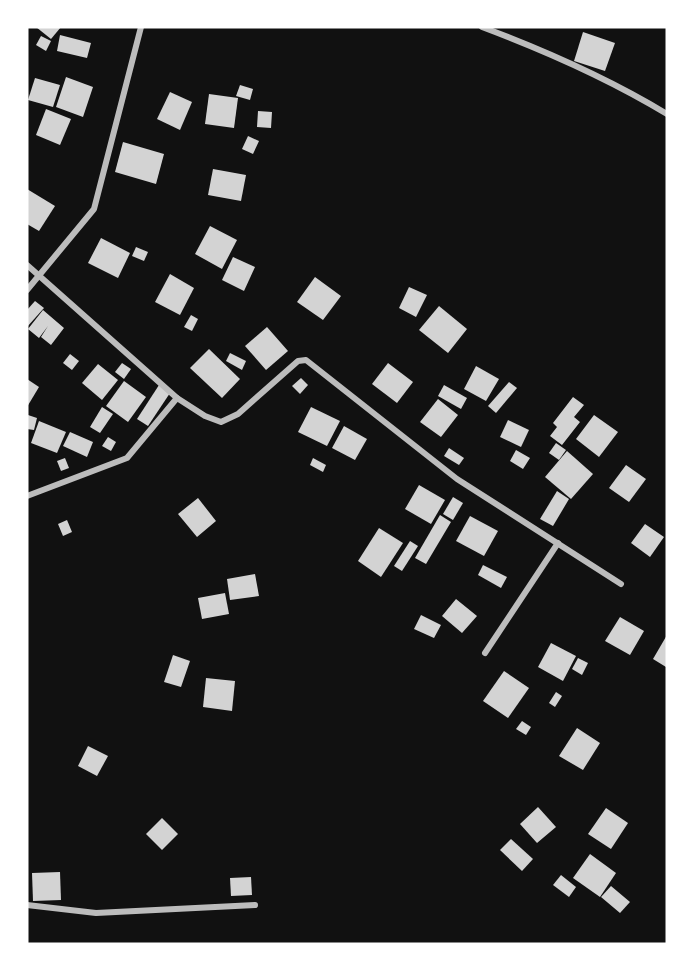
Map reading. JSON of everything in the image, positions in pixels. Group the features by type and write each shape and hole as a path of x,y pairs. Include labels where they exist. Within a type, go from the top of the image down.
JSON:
{"street":[{"path":"27,290 94,209 141,27"},
{"path":"482,27 543,50 644,100 667,114"},
{"path":"27,265 177,398 205,416 221,422 238,414 298,361 306,360 457,479 621,584"},
{"path":"27,496 127,458 177,398"},
{"path":"485,653 558,543"},
{"path":"27,905 96,913 255,905"}],"building":[{"path":"36,27 61,27 51,39"},
{"path":"583,32 615,43 605,71 574,61"},
{"path":"60,35 91,43 87,58 57,51"},
{"path":"41,36 51,41 46,51 36,45"},
{"path":"66,77 93,87 83,117 56,107"},
{"path":"35,78 60,85 53,107 28,100"},
{"path":"240,85 253,89 250,100 236,96"},
{"path":"170,92 192,102 180,130 157,119"},
{"path":"209,94 238,98 234,128 205,124"},
{"path":"46,109 71,119 60,145 36,135"},
{"path":"258,111 272,112 271,128 257,127"},
{"path":"248,136 259,141 253,154 242,149"},
{"path":"123,142 164,154 156,184 115,172"},
{"path":"213,169 246,175 241,201 208,195"},
{"path":"27,189 55,206 39,231 27,224"},
{"path":"210,226 237,240 222,269 195,254"},
{"path":"101,238 130,253 118,278 88,263"},
{"path":"136,247 148,252 144,261 132,256"},
{"path":"233,257 255,267 244,291 222,280"},
{"path":"170,274 194,288 180,315 155,302"},
{"path":"315,277 341,296 323,320 297,302"},
{"path":"409,287 427,295 416,317 399,308"},
{"path":"35,301 44,308 27,327 27,310"},
{"path":"439,306 467,329 448,353 419,330"},
{"path":"43,310 64,328 51,345 41,337 48,326 39,338 28,329"},
{"path":"191,315 198,319 192,331 184,327"},
{"path":"267,327 288,351 266,370 245,346"},
{"path":"209,349 240,379 222,398 190,368"},
{"path":"230,353 246,361 242,370 226,361"},
{"path":"70,354 79,361 72,370 63,363"},
{"path":"122,363 131,369 124,379 115,372"},
{"path":"388,363 413,382 397,403 372,384"},
{"path":"98,364 118,380 102,400 82,383"},
{"path":"476,366 499,379 486,401 464,389"},
{"path":"301,378 308,385 300,394 292,386"},
{"path":"27,379 39,387 27,407"},
{"path":"124,381 146,397 128,422 106,406"},
{"path":"509,382 517,388 496,413 488,406"},
{"path":"159,385 170,393 148,426 137,419"},
{"path":"444,385 467,398 461,409 438,396"},
{"path":"573,397 584,405 574,417 580,422 562,445 550,436 557,427 553,423"},
{"path":"438,399 458,415 441,437 420,422"},
{"path":"102,407 113,414 100,433 90,427"},
{"path":"311,407 340,421 327,446 298,432"},
{"path":"28,415 37,418 34,430 27,429"},
{"path":"594,415 618,432 599,457 576,439"},
{"path":"508,420 529,430 521,447 500,437"},
{"path":"39,421 66,432 57,453 31,443"},
{"path":"344,426 367,439 355,460 332,448"},
{"path":"70,432 93,442 87,457 63,446"},
{"path":"108,437 116,442 111,451 102,446"},
{"path":"556,443 566,450 559,460 549,453"},
{"path":"449,448 464,458 459,465 444,456"},
{"path":"516,450 530,458 523,469 510,461"},
{"path":"567,451 593,474 571,499 545,477"},
{"path":"65,458 69,468 61,471 57,461"},
{"path":"313,458 326,465 323,472 310,465"},
{"path":"626,465 646,479 629,502 609,488"},
{"path":"419,485 445,500 431,524 405,509"},
{"path":"557,491 569,499 553,526 540,519"},
{"path":"453,497 463,503 453,520 443,514"},
{"path":"198,498 216,521 197,537 178,514"},
{"path":"440,515 451,522 426,564 415,558"},
{"path":"470,516 498,531 484,556 456,541"},
{"path":"67,520 72,532 63,536 58,524"},
{"path":"645,524 664,537 650,557 631,543"},
{"path":"379,528 403,543 381,577 358,561"},
{"path":"410,541 418,546 402,571 394,566"},
{"path":"483,565 507,577 501,588 478,575"},
{"path":"255,574 259,596 230,600 227,579"},
{"path":"225,593 229,614 202,619 198,598"},
{"path":"456,599 477,616 462,633 442,616"},
{"path":"421,615 441,625 434,638 414,629"},
{"path":"620,617 644,631 630,655 605,641"},
{"path":"667,635 667,664 666,667 653,659"},
{"path":"551,643 576,656 563,681 538,667"},
{"path":"173,655 190,661 181,687 164,682"},
{"path":"578,658 588,663 582,675 572,669"},
{"path":"504,671 529,688 508,718 483,701"},
{"path":"206,678 235,681 232,711 203,707"},
{"path":"556,692 562,696 555,707 549,703"},
{"path":"522,721 531,727 526,735 516,729"},
{"path":"577,728 600,743 583,770 559,756"},
{"path":"88,746 108,756 97,776 78,766"},
{"path":"538,807 556,827 537,843 520,824"},
{"path":"606,808 628,823 611,849 588,834"},
{"path":"162,818 178,834 162,850 146,834"},
{"path":"511,839 533,859 522,871 500,850"},
{"path":"590,854 616,873 600,897 573,878"},
{"path":"60,872 61,900 33,901 32,873"},
{"path":"561,875 576,887 569,897 553,885"},
{"path":"251,877 252,895 231,896 230,878"},
{"path":"611,886 630,902 620,913 601,897"}]}
